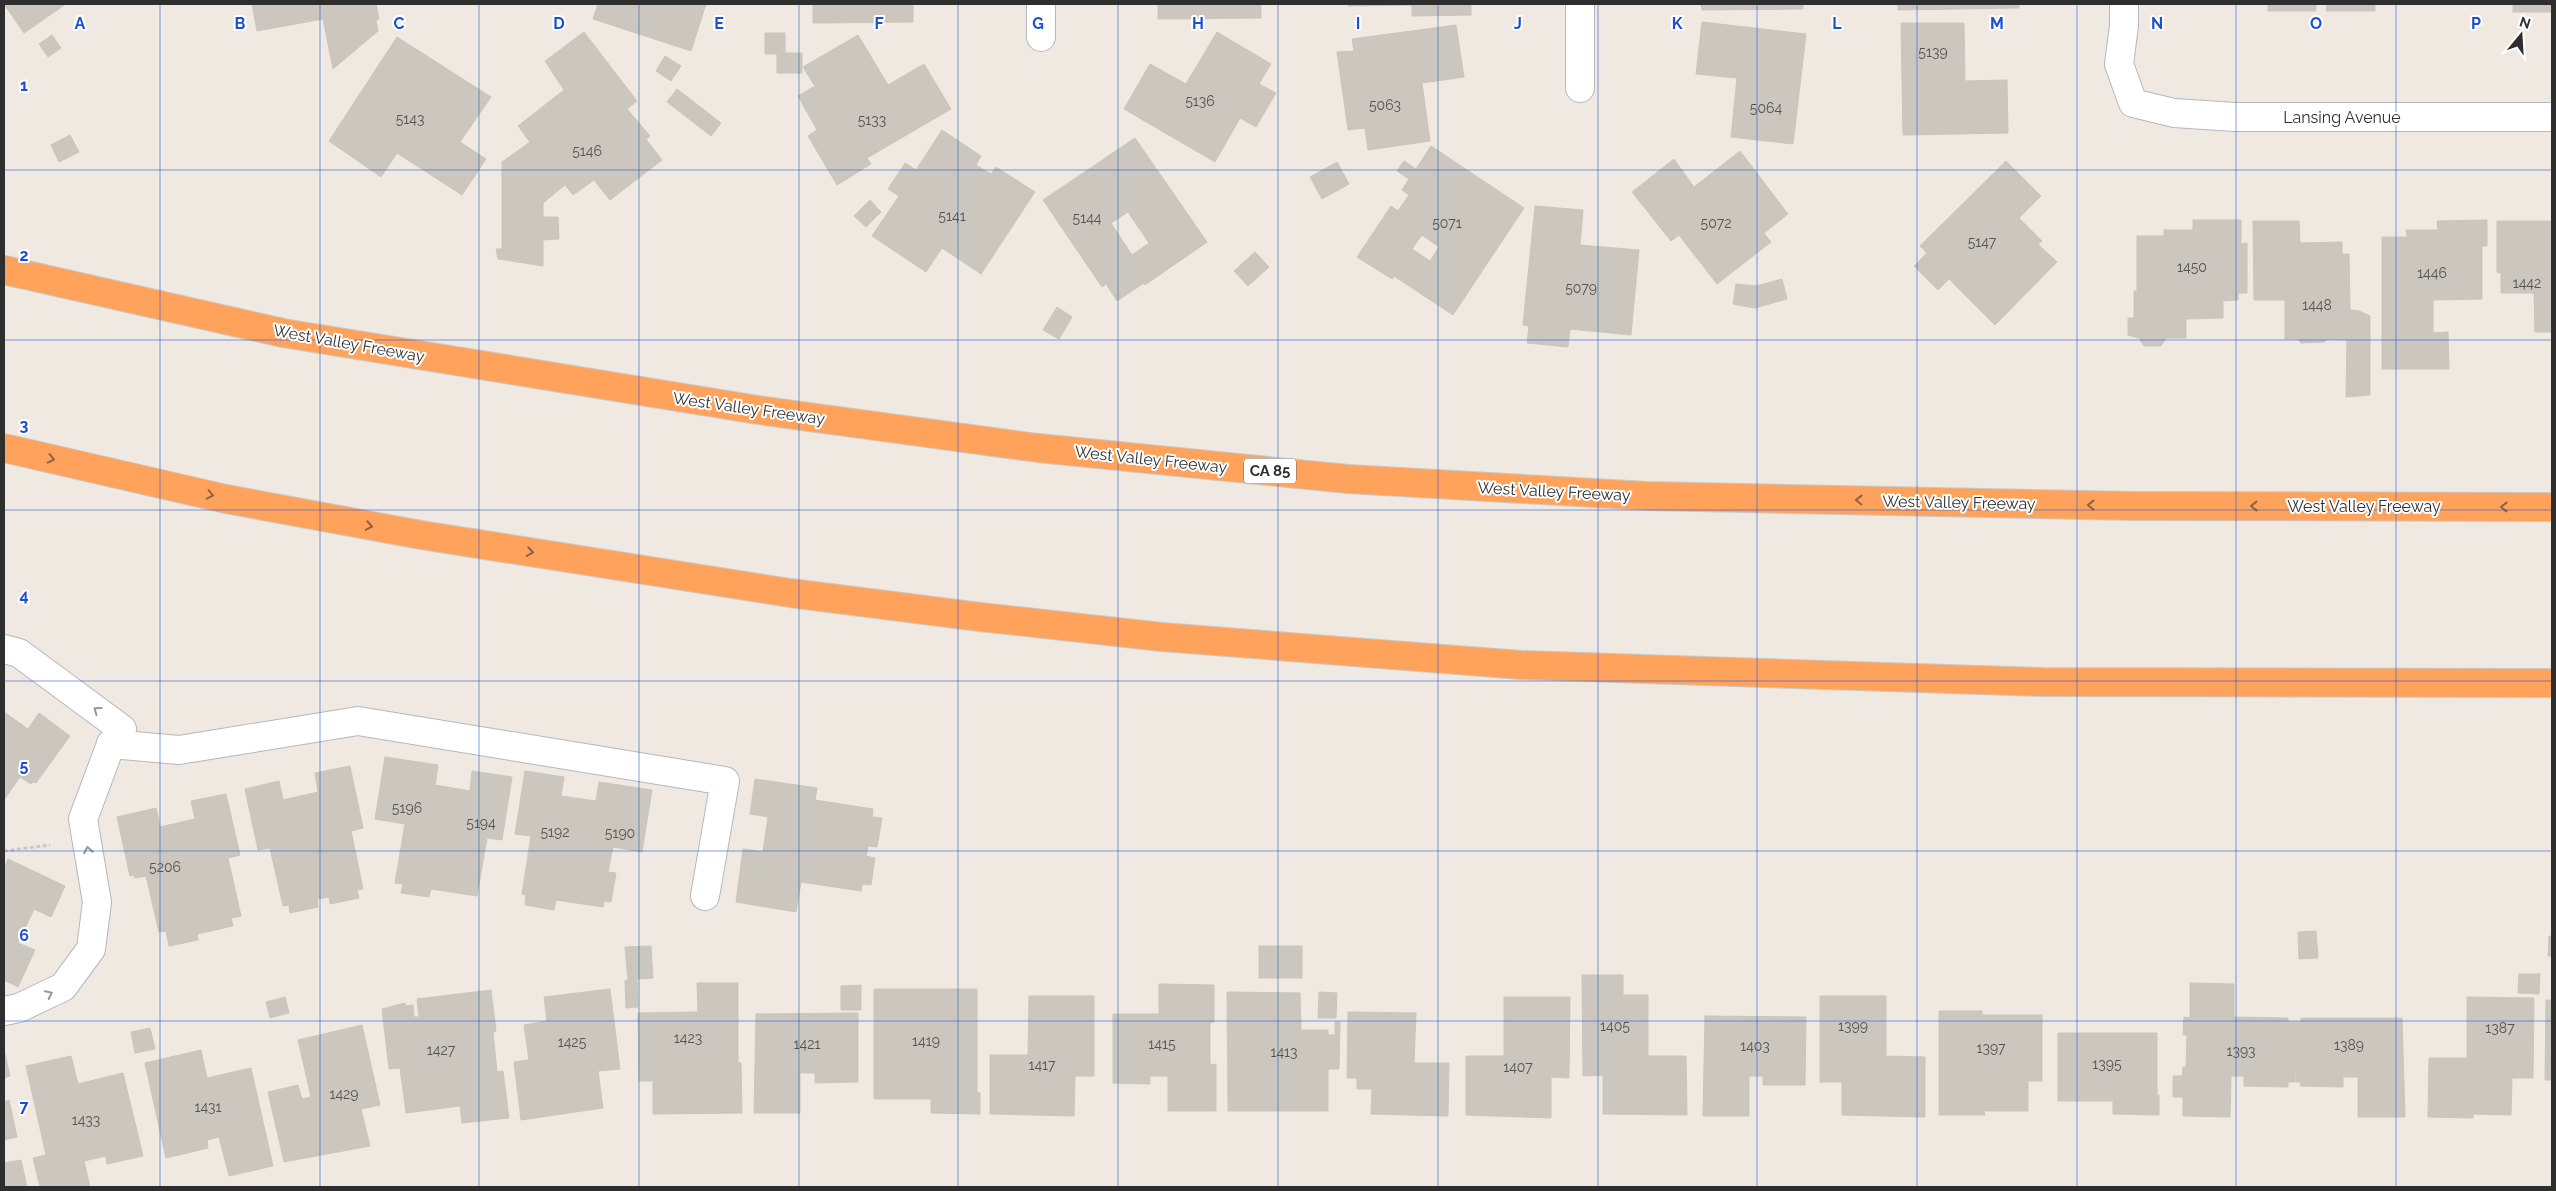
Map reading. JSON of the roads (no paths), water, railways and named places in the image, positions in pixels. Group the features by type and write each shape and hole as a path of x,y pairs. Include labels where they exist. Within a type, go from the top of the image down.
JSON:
{"highway":[{"name":"West Valley Freeway","path":"4,270 283,333 749,409 1038,448 1348,479 1657,496 2134,506 2552,507"},
{"path":"4,448 226,499 421,535 790,593 980,617 1162,637 1551,666 2042,682 2552,683"}],"street":[{"path":"1041,4 1042,37"},
{"path":"1580,4 1580,88"},
{"name":"Lansing Avenue","path":"2124,4 2124,26 2119,64 2133,103 2174,114 2235,117 2552,117"},
{"path":"4,649 19,653 122,729 110,744 83,819 97,902 91,949 63,987 19,1008 4,1011"},
{"path":"110,744 179,750 358,721 725,781 705,896"}]}
